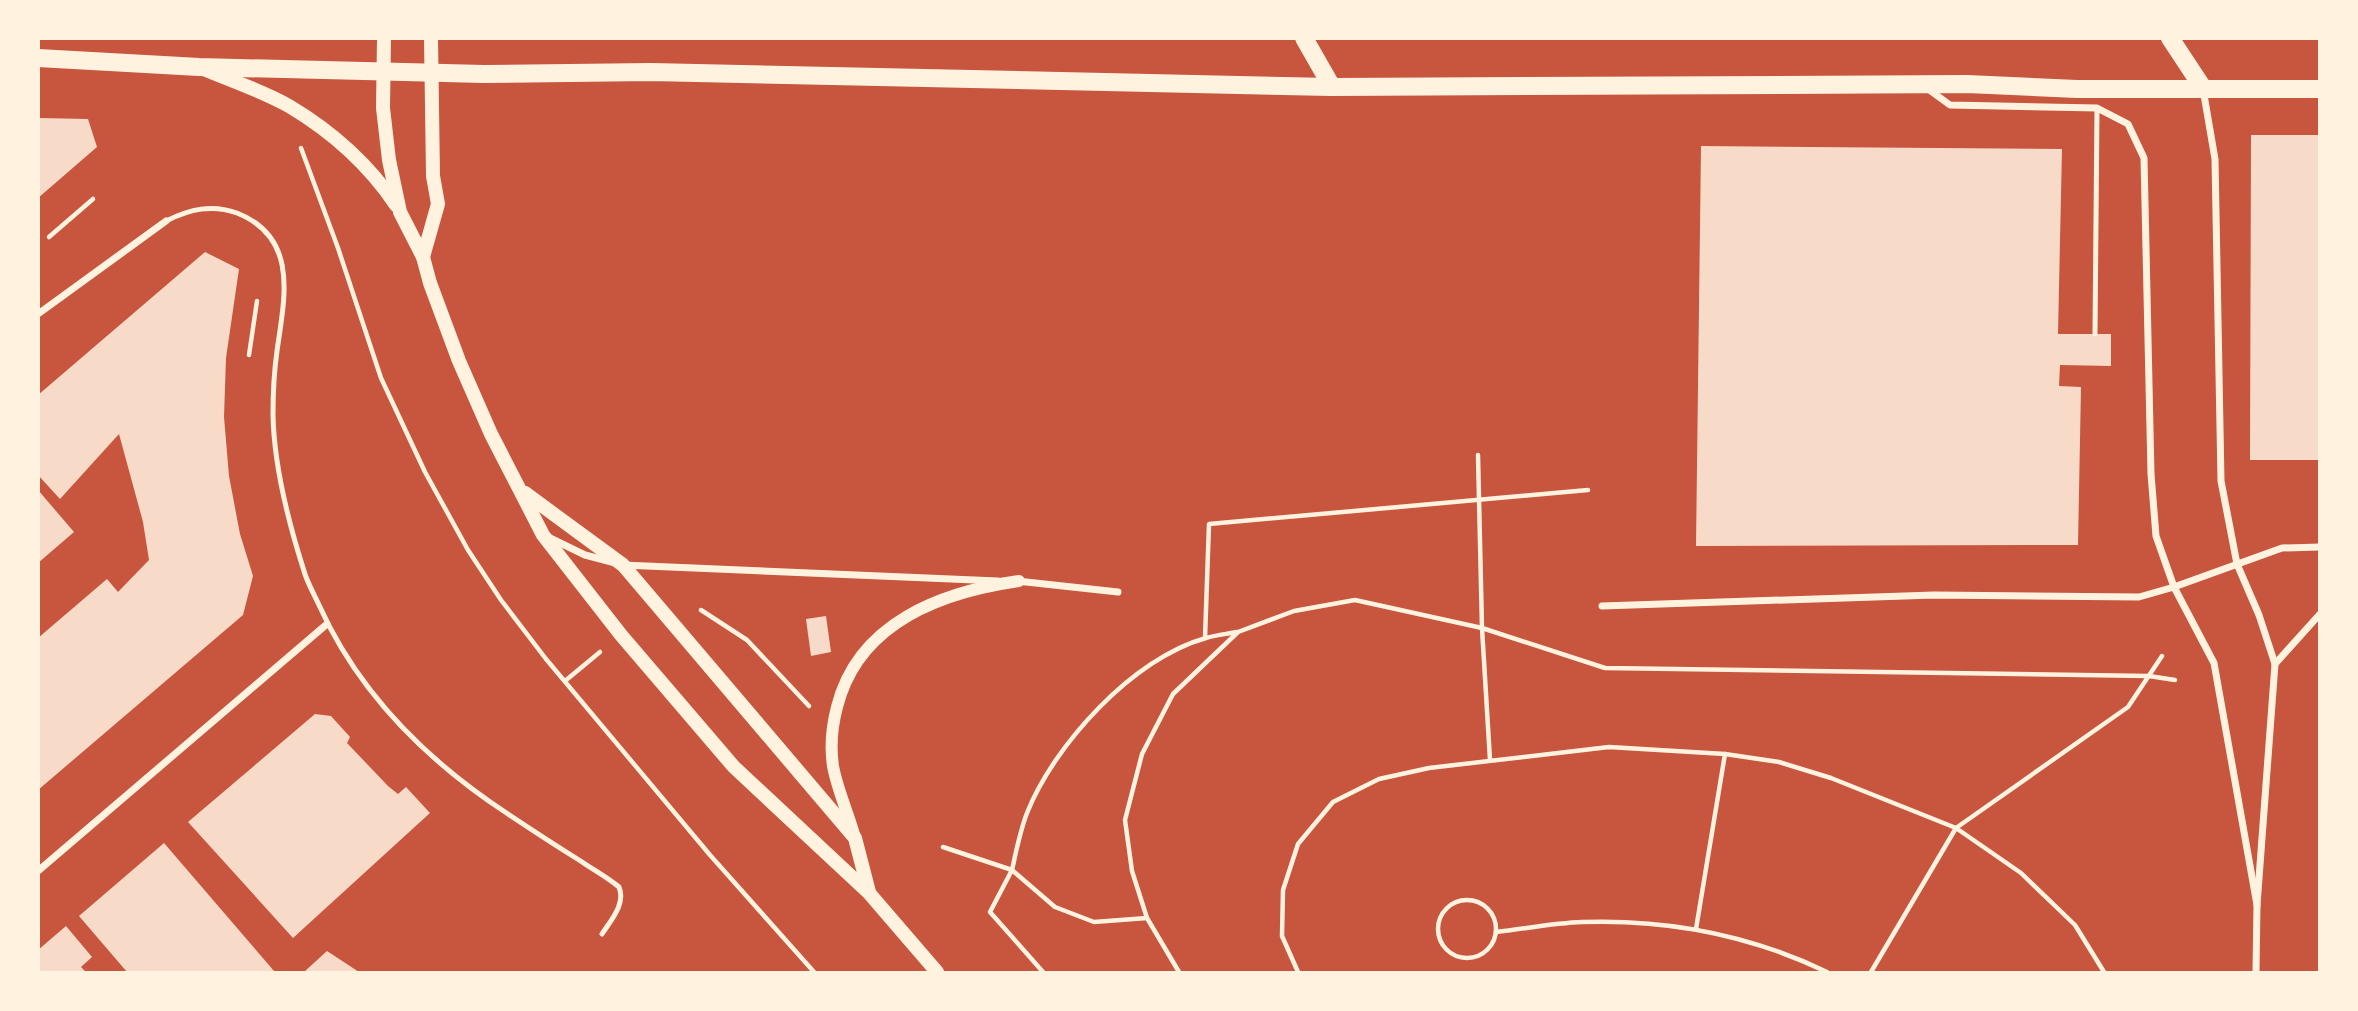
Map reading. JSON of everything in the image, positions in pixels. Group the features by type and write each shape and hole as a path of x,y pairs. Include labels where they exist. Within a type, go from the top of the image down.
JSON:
{"main road":[{"path":"384,38 383,108 388,160 400,212"},
{"path":"423,257 438,204 433,176 431,38"},
{"path":"1304,38 1332,87"},
{"path":"2170,38 2203,88"},
{"path":"38,58 199,67 432,72 665,72 1332,87 1921,85 2048,86 2077,89 2319,89"},
{"path":"199,67 287,105 325,131 382,184 423,257 459,361 491,434 543,535 621,635 734,767 869,893 937,972"},
{"path":"521,490 622,565 855,838 869,893"}],"street":[{"path":"1921,85 1950,105 2097,108 2128,124 2144,158 2151,474 2156,536 2174,587 2214,663 2257,905"},
{"path":"2203,88 2215,159 2221,481 2237,564 2259,615 2275,664 2257,905 2256,972"},
{"path":"38,314 166,221"},
{"path":"543,535 585,555 622,565 1019,581 1118,592"},
{"path":"1602,606 1934,595 2139,597 2282,548 2319,547"},
{"path":"855,838 833,767 831,742 842,688 852,668 879,637 919,608 954,595 1019,581"},
{"path":"2275,664 2319,614"},
{"path":"38,871 327,624"}],"lane":[{"path":"2095,334 2097,108"},
{"path":"166,221 185,211 227,209 247,217 264,230 277,247 284,267 286,286 275,362 274,402 278,470 304,573 327,624 353,667 385,711 422,749 462,783 619,887 622,894 619,907 602,934"}],"path":[{"path":"300,146 386,389 425,472 474,558 501,600 547,659 710,855 814,972"},
{"path":"49,237 93,199"},
{"path":"249,355 257,300"},
{"path":"1478,455 1482,628 1490,760"},
{"path":"1205,638 1209,524 1588,490"},
{"path":"1042,972 990,912 1012,870 1027,813 1062,749 1109,698 1154,661 1205,638 1238,632 1294,611 1355,600 1482,628 1605,668 2150,676 2175,680"},
{"path":"1179,972 1146,918 1132,871 1125,820 1142,754 1173,694 1238,632"},
{"path":"1871,972 1956,828 2128,707 2162,656"},
{"path":"1298,972 1282,936 1283,890 1297,844 1334,802 1378,779 1429,768 1609,747 1725,754 1779,762 1831,778 1956,828 2021,873 2075,925 2104,972"},
{"path":"1696,929 1725,754"},
{"path":"943,848 1012,870 1055,907 1094,922 1146,918"},
{"path":"1458,901 1476,901 1491,912 1496,932 1491,946 1484,953 1467,958 1458,957 1443,946 1437,929 1438,920 1449,905 1458,901"},
{"path":"1496,932 1578,922 1634,922 1696,929 1745,940 1828,972"}],"building":[{"path":"38,118 88,119 97,147 38,198"},
{"path":"2251,135 2320,135 2320,460 2250,460"},
{"path":"1701,146 2062,149 2058,334 2111,334 2111,366 2060,365 2059,386 2081,387 2078,545 1696,546"},
{"path":"205,252 239,269 226,358 224,417 229,476 240,534 253,576 243,615 38,790 38,638 107,579 118,592 149,560 143,522 119,434 60,499 38,475 38,395"},
{"path":"38,490 74,532 38,563"},
{"path":"826,616 831,652 811,656 806,619"},
{"path":"315,714 331,716 350,737 347,743 388,786 398,794 406,787 430,813 293,938 188,822"},
{"path":"164,843 274,971 127,972 79,916"},
{"path":"66,926 92,957 81,967 86,972 38,972 38,950"},
{"path":"327,951 359,972 304,972"}]}
